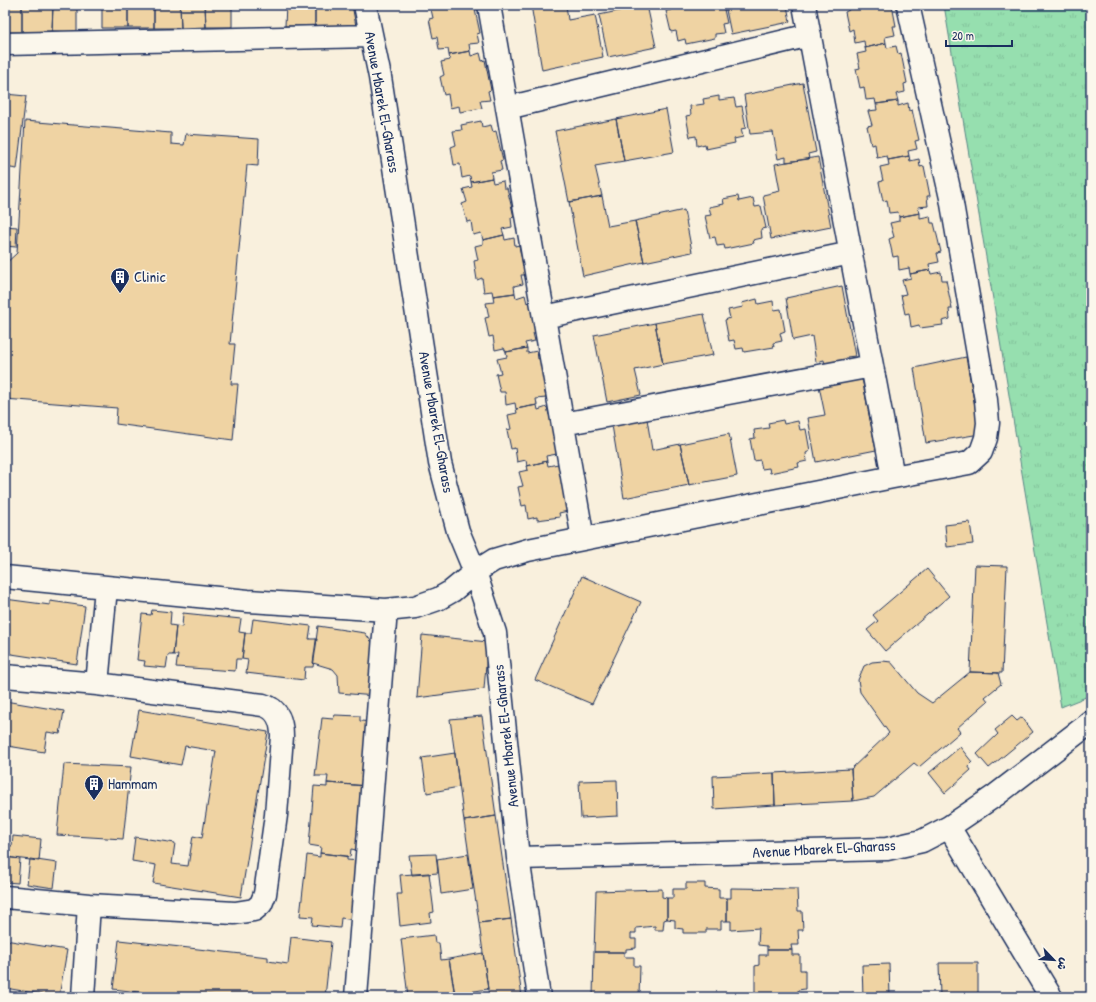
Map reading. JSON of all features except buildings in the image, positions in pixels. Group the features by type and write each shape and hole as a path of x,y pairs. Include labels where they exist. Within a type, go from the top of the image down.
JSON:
{"street":[{"name":"Avenue Mbarek El-Gharass","path":"365,5 380,77 440,463 458,531 475,572 495,633 518,858 538,997"},
{"path":"489,5 583,539"},
{"path":"804,5 893,477"},
{"path":"5,577 248,601 386,610 415,607 438,599 452,591 475,572 494,560 528,550 969,463 981,452 986,438 988,423 986,400 951,198 908,5"},
{"path":"507,108 810,35"},
{"path":"5,44 371,36"},
{"path":"544,317 851,253"},
{"path":"562,424 872,366"},
{"path":"96,684 106,588"},
{"path":"356,997 386,610"},
{"path":"5,676 96,684 270,706 278,715 282,736 276,815 266,886 263,899 258,907 250,912 235,913 89,905 5,897"},
{"name":"Avenue Mbarek El-Gharass","path":"518,858 888,849 922,841 949,827 996,795 1091,722"},
{"path":"949,827 1051,997"},
{"path":"83,997 89,905"}],"green space":[{"path":"944,5 1091,5 1091,695 1061,707"}],"place":[{"name":"Clinic","path":"120,294"},
{"name":"Hammam","path":"94,801"}]}
